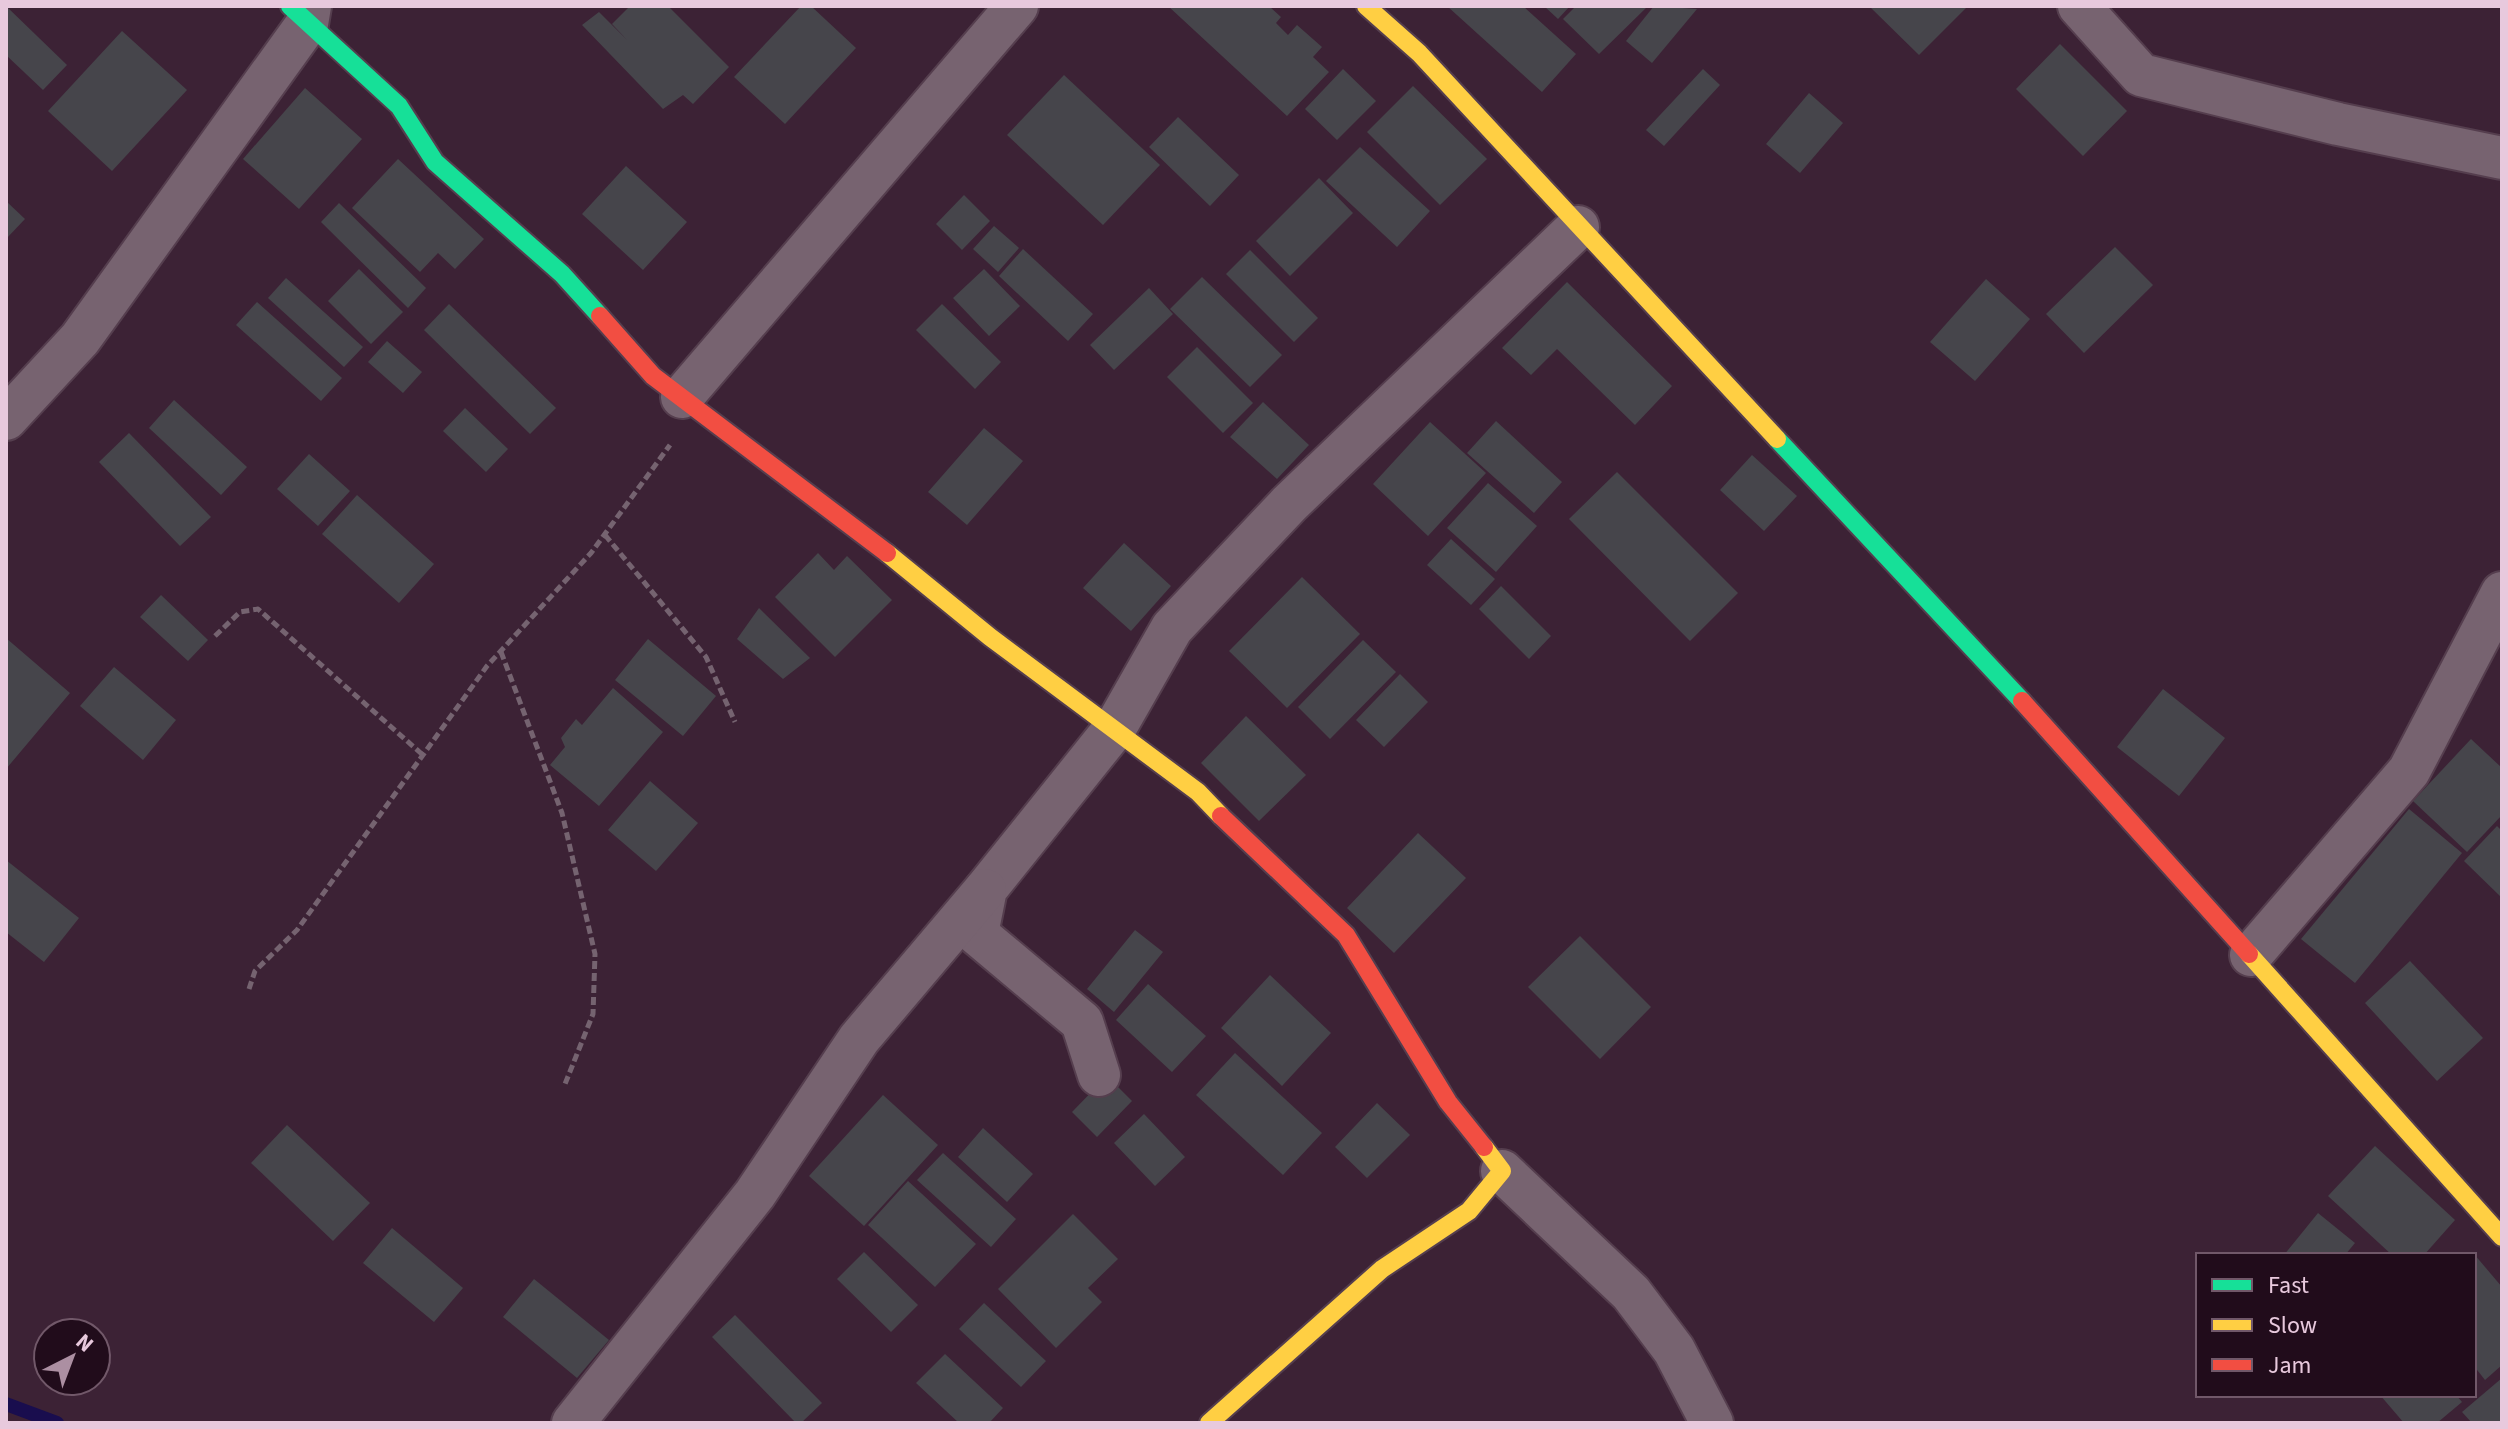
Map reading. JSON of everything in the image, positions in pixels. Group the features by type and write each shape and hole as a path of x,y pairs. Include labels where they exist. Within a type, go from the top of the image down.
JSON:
{"street":[{"path":"689,403 1017,6"},
{"path":"1366,6 1419,53 2066,748 2502,1237"},
{"path":"2079,6 2141,75 2338,124 2502,158"},
{"path":"6,419 80,339 302,12 399,106 435,162 562,274 653,376 888,554 990,637 1198,792 1279,874 1346,935 1448,1102 1502,1171 1631,1293 1674,1350 1712,1423"},
{"path":"573,1423 755,1194 859,1039 986,889 1115,728 1172,628 1289,504 1578,227"},
{"path":"2251,955 2409,771 2502,593"},
{"path":"986,889 977,934 1082,1022 1099,1075"},
{"path":"1209,1423 1382,1269 1469,1211 1502,1171"}],"path":[{"path":"249,989 255,971 297,930 501,652 605,535 689,403"},
{"path":"605,535 706,657 735,722"},
{"path":"215,636 240,612 258,609 425,756"},
{"path":"501,652 562,813 595,954 593,1014 565,1084"}],"building":[{"path":"6,6 67,65 43,90 6,55"},
{"path":"630,6 668,6 729,67 693,104 683,95 663,109 582,25 599,12 627,40 612,24"},
{"path":"801,6 811,6 856,48 785,124 734,77"},
{"path":"1168,6 1269,6 1281,17 1276,23 1288,35 1297,25 1322,47 1313,57 1329,72 1287,116"},
{"path":"1447,6 1523,6 1576,54 1542,92"},
{"path":"1544,6 1570,6 1558,19"},
{"path":"1576,6 1648,6 1599,54 1563,19"},
{"path":"1654,6 1697,9 1652,63 1626,41"},
{"path":"1869,6 1968,6 1919,55"},
{"path":"122,31 187,90 112,171 48,111"},
{"path":"2060,44 2127,111 2083,156 2016,89"},
{"path":"1343,69 1376,101 1337,140 1305,109"},
{"path":"1703,69 1720,85 1664,146 1646,130"},
{"path":"1064,75 1160,165 1103,225 1007,135"},
{"path":"1413,86 1487,159 1440,205 1367,132"},
{"path":"305,88 362,139 299,209 243,159"},
{"path":"1809,93 1843,123 1800,173 1766,144"},
{"path":"1178,117 1239,175 1210,206 1149,147"},
{"path":"1360,147 1430,211 1397,247 1326,181"},
{"path":"398,159 484,239 455,269 438,253 420,272 352,208"},
{"path":"626,166 687,222 643,270 582,214"},
{"path":"1319,178 1353,213 1290,276 1256,241"},
{"path":"964,195 990,221 962,250 936,224"},
{"path":"6,201 25,219 6,239"},
{"path":"339,203 426,288 408,308 321,222"},
{"path":"994,226 1019,248 998,272 973,249"},
{"path":"2115,247 2153,285 2084,353 2046,314"},
{"path":"1023,249 1093,314 1068,341 999,276"},
{"path":"1250,250 1318,318 1294,342 1226,274"},
{"path":"359,269 403,312 371,344 328,301"},
{"path":"984,269 1020,306 989,336 953,298"},
{"path":"1202,277 1282,355 1250,387 1170,309"},
{"path":"286,278 363,347 344,367 268,298"},
{"path":"1986,279 2030,319 1975,381 1930,342"},
{"path":"1567,282 1672,386 1635,425 1557,349 1531,375 1502,348"},
{"path":"1149,288 1173,314 1114,370 1090,345"},
{"path":"257,302 342,378 321,401 236,325"},
{"path":"449,304 556,408 530,434 424,330"},
{"path":"942,304 1001,362 975,389 916,330"},
{"path":"387,341 422,372 403,393 368,362"},
{"path":"1197,347 1253,403 1223,433 1167,377"},
{"path":"174,400 247,467 221,495 149,428"},
{"path":"1263,402 1309,445 1277,479 1230,437"},
{"path":"465,408 508,449 486,472 443,431"},
{"path":"1496,421 1562,482 1534,513 1467,453"},
{"path":"1430,422 1486,473 1428,536 1373,484"},
{"path":"984,428 1023,461 967,525 928,492"},
{"path":"129,433 211,517 180,546 99,462"},
{"path":"309,454 350,491 318,526 277,489"},
{"path":"1752,455 1797,496 1764,531 1720,490"},
{"path":"1617,472 1738,593 1690,641 1569,519"},
{"path":"1488,483 1537,526 1496,572 1447,528"},
{"path":"357,495 434,564 399,603 322,534"},
{"path":"1451,539 1495,579 1471,605 1427,565"},
{"path":"1124,543 1171,586 1131,631 1083,588"},
{"path":"818,553 834,570 847,556 892,600 835,657 775,597"},
{"path":"1302,577 1360,634 1287,708 1229,651"},
{"path":"1501,586 1551,636 1529,659 1479,609"},
{"path":"161,595 208,640 188,661 140,617"},
{"path":"759,608 810,658 783,679 737,639"},
{"path":"6,638 70,693 6,769 7,717"},
{"path":"648,639 716,696 683,736 615,680"},
{"path":"1363,640 1396,672 1330,739 1298,707"},
{"path":"114,667 176,720 143,760 80,706"},
{"path":"1400,674 1428,702 1384,747 1356,720"},
{"path":"613,688 663,732 599,806 550,765 565,747 561,738 576,719 582,725"},
{"path":"2163,689 2225,738 2179,796 2117,747"},
{"path":"1246,716 1306,775 1259,821 1201,763"},
{"path":"2471,739 2502,768 2502,815 2467,852 2413,801"},
{"path":"650,781 698,823 656,871 608,830"},
{"path":"2409,809 2462,853 2355,983 2301,939"},
{"path":"2497,826 2502,831 2502,898 2464,861"},
{"path":"1418,833 1466,878 1394,953 1347,908"},
{"path":"6,860 79,918 44,962 6,932"},
{"path":"1135,930 1163,952 1114,1012 1087,989"},
{"path":"1580,936 1651,1007 1600,1059 1528,987"},
{"path":"2410,961 2483,1038 2437,1081 2365,1003"},
{"path":"1270,975 1331,1033 1282,1086 1221,1028"},
{"path":"1148,984 1206,1036 1172,1072 1116,1020"},
{"path":"1235,1053 1322,1133 1283,1175 1196,1095"},
{"path":"1107,1076 1132,1101 1097,1137 1072,1112"},
{"path":"883,1095 938,1145 864,1226 809,1176"},
{"path":"1377,1103 1410,1135 1367,1178 1335,1147"},
{"path":"1144,1114 1185,1157 1155,1186 1114,1143"},
{"path":"287,1125 370,1203 333,1241 251,1163"},
{"path":"983,1128 1033,1174 1007,1202 958,1157"},
{"path":"2375,1146 2455,1220 2426,1253 2390,1253 2328,1196"},
{"path":"943,1153 1016,1219 991,1247 917,1180"},
{"path":"908,1181 976,1244 935,1287 868,1225"},
{"path":"2318,1213 2355,1243 2347,1253 2286,1253"},
{"path":"1073,1214 1118,1259 1088,1288 1102,1302 1056,1348 998,1289"},
{"path":"392,1228 463,1288 434,1322 363,1263"},
{"path":"864,1252 918,1305 891,1332 837,1279"},
{"path":"2476,1256 2502,1287 2502,1365 2485,1380 2476,1369"},
{"path":"534,1279 609,1340 577,1378 503,1317"},
{"path":"984,1303 1046,1361 1021,1387 959,1329"},
{"path":"735,1315 822,1403 801,1423 796,1423 712,1337"},
{"path":"945,1354 1003,1408 989,1423 959,1423 916,1383"},
{"path":"2502,1378 2502,1423 2472,1423 2462,1412"},
{"path":"2382,1397 2458,1397 2462,1402 2437,1423 2404,1423"}],"waterway":[{"path":"6,1404 57,1423"}],"traffic: fast":[{"path":"290,6 399,106 435,162 562,274 600,316"},
{"path":"1777,439 2022,701"}],"traffic: slow":[{"path":"1366,6 1419,53 1777,439"},
{"path":"887,553 990,637 1198,792 1221,816"},
{"path":"2249,954 2502,1237"},
{"path":"1209,1423 1382,1269 1469,1211 1502,1171 1484,1147"}],"traffic: jam":[{"path":"600,316 653,376 887,553"},
{"path":"2022,701 2249,954"},
{"path":"1221,816 1346,935 1448,1102 1484,1147"}]}
